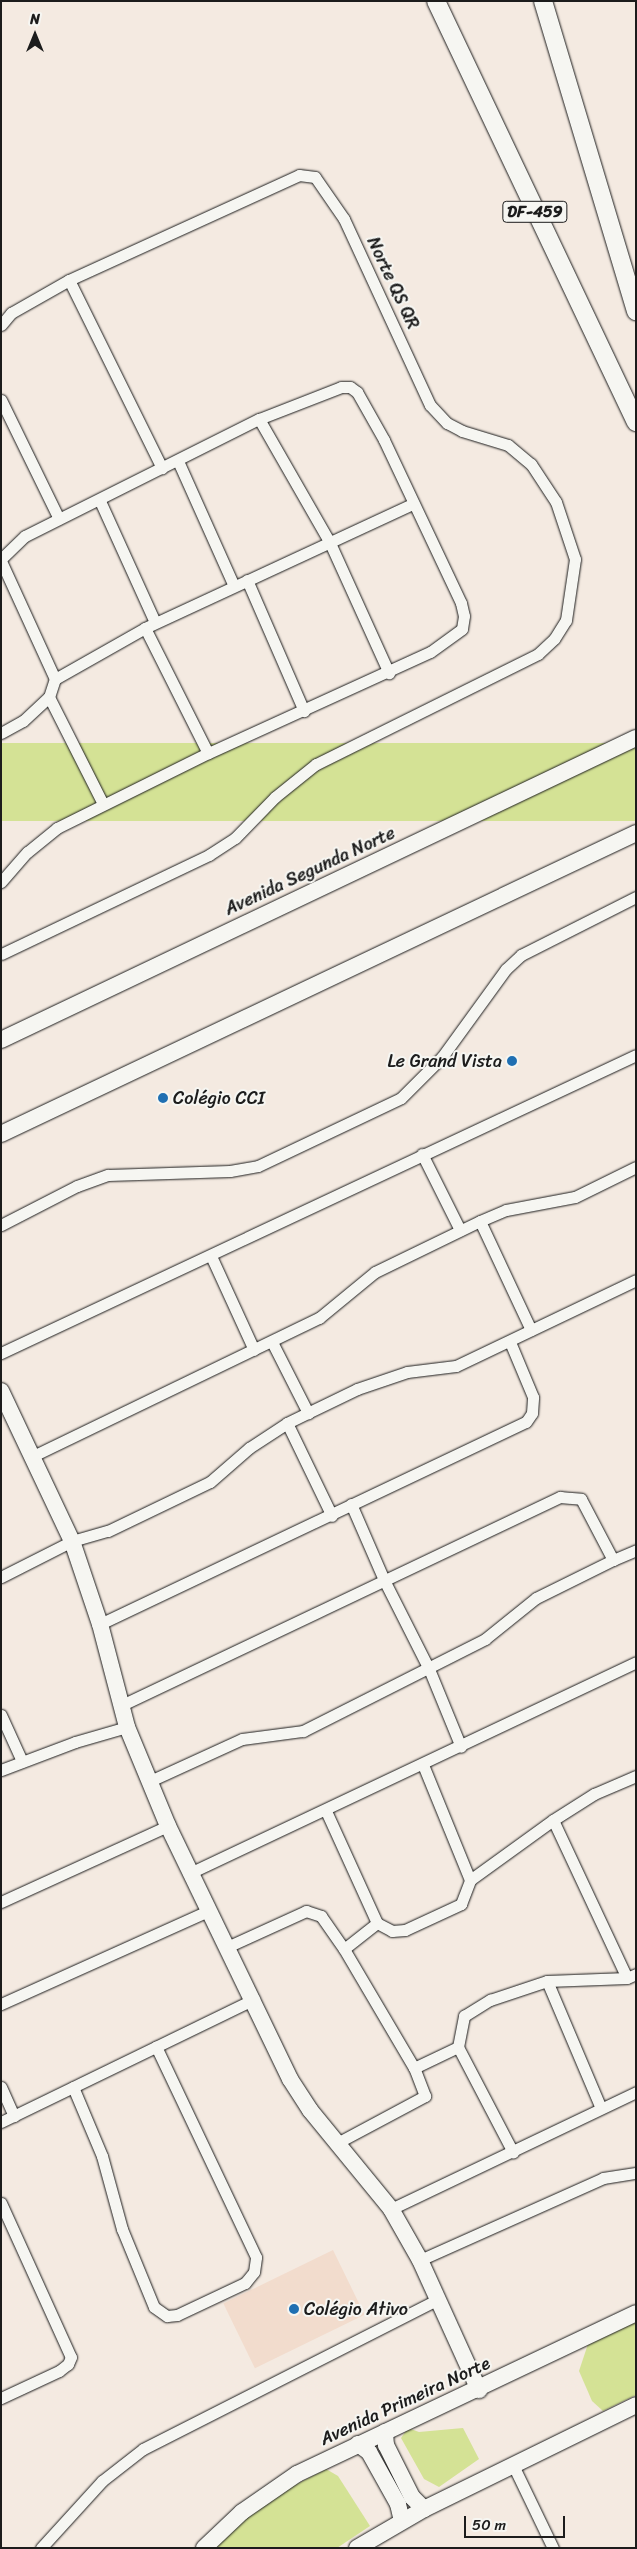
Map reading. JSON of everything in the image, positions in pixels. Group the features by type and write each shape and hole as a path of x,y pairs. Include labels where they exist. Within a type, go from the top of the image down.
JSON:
{"main road":[{"name":"DF-459","path":"436,1 636,422"},
{"path":"543,1 636,311"},
{"name":"Avenida Segunda Norte","path":"1,1040 636,738"},
{"path":"1,1134 636,833"},
{"path":"1,1391 72,1541 124,1704 127,1727 168,1826 192,1872 290,2079 337,2143 391,2209 420,2260 480,2390"},
{"name":"Avenida Primeira Norte","path":"204,2548 242,2512 297,2474 358,2444 480,2390 636,2313"},
{"path":"357,2548 424,2508 636,2405"},
{"path":"385,2432 390,2454 412,2497 424,2508"},
{"path":"358,2444 369,2452 398,2504 402,2521"}],"street":[{"name":"Norte QS QR","path":"1,325 11,313 69,280 299,174 319,180 344,220 430,405 447,422 462,431 508,446 532,464 556,502 575,559 566,620 554,639 538,654 518,667 316,764 275,797 235,838 209,855 1,954"},
{"path":"69,280 162,468"},
{"path":"2,880 28,852 57,828 208,753 389,672 452,637 464,623 461,603 412,504 384,440 357,392 350,386 341,386 259,419 100,501 59,518 26,536 1,560 55,679"},
{"path":"1,400 59,518"},
{"path":"259,419 330,543 389,672"},
{"path":"178,461 234,586"},
{"path":"100,501 150,625 208,753"},
{"path":"1,733 23,721 49,697 55,679 150,625 412,504"},
{"path":"247,580 304,711"},
{"path":"49,697 102,804"},
{"path":"1,1224 77,1186 108,1175 222,1171 258,1166 401,1098 442,1057 506,969 522,955 636,897"},
{"path":"1,1353 211,1256 422,1154 636,1056"},
{"path":"422,1154 460,1230"},
{"path":"33,1456 319,1318 375,1272 460,1230 506,1210 575,1197 636,1167"},
{"path":"480,1221 531,1330"},
{"path":"211,1256 254,1350"},
{"path":"1,1577 72,1541 108,1531 210,1482 249,1448 287,1424 382,1378 407,1372 456,1366 510,1342 636,1280"},
{"path":"272,1342 308,1413"},
{"path":"100,1624 332,1516 351,1504 526,1422 532,1413 533,1397 510,1342"},
{"path":"287,1424 332,1516"},
{"path":"124,1704 560,1497 581,1499 614,1560"},
{"path":"351,1504 384,1580 429,1670 460,1747"},
{"path":"150,1781 242,1739 302,1731 429,1670 485,1639 536,1598 636,1550"},
{"path":"192,1872 326,1811 636,1662"},
{"path":"1,1715 22,1761"},
{"path":"1,1770 22,1761 127,1727"},
{"path":"423,1765 470,1880"},
{"path":"326,1811 377,1923 392,1930 405,1930 461,1904 470,1880 553,1820 594,1794 636,1776"},
{"path":"512,2152 458,2046 464,2016 490,2000 547,1981 632,1976 553,1820"},
{"path":"1,1902 168,1826"},
{"path":"1,2004 210,1910"},
{"path":"227,1947 306,1911 321,1916 344,1949 414,2068 425,2096 337,2143"},
{"path":"344,1949 377,1923"},
{"path":"547,1981 601,2108"},
{"path":"1,2122 252,2000"},
{"path":"73,2087 102,2156 122,2229 154,2307 167,2316 176,2315 245,2283 254,2272 256,2257 156,2046"},
{"path":"414,2068 458,2046"},
{"path":"1,2087 14,2116"},
{"path":"391,2209 636,2092"},
{"path":"420,2260 604,2178 636,2173"},
{"path":"1,2203 71,2358 68,2364 59,2370 1,2398"},
{"path":"41,2548 102,2481 143,2449 437,2300"},
{"path":"513,2465 553,2548"}],"shaded area":[{"name":"Colégio Ativo","path":"333,2250 365,2315 255,2368 223,2303"}],"green space":[{"path":"1,743 636,743 636,821 1,821"},
{"path":"636,2321 636,2395 603,2411 592,2401 579,2371 588,2344"},
{"path":"408,2428 419,2432 463,2428 479,2459 439,2487 424,2479 401,2438"},
{"path":"326,2469 338,2476 370,2526 337,2548 210,2548 262,2502"}],"place":[{"name":"Le Grand Vista","path":"512,1061"},
{"name":"Colégio CCI","path":"163,1098"},
{"name":"Colégio Ativo","path":"294,2309"}]}
